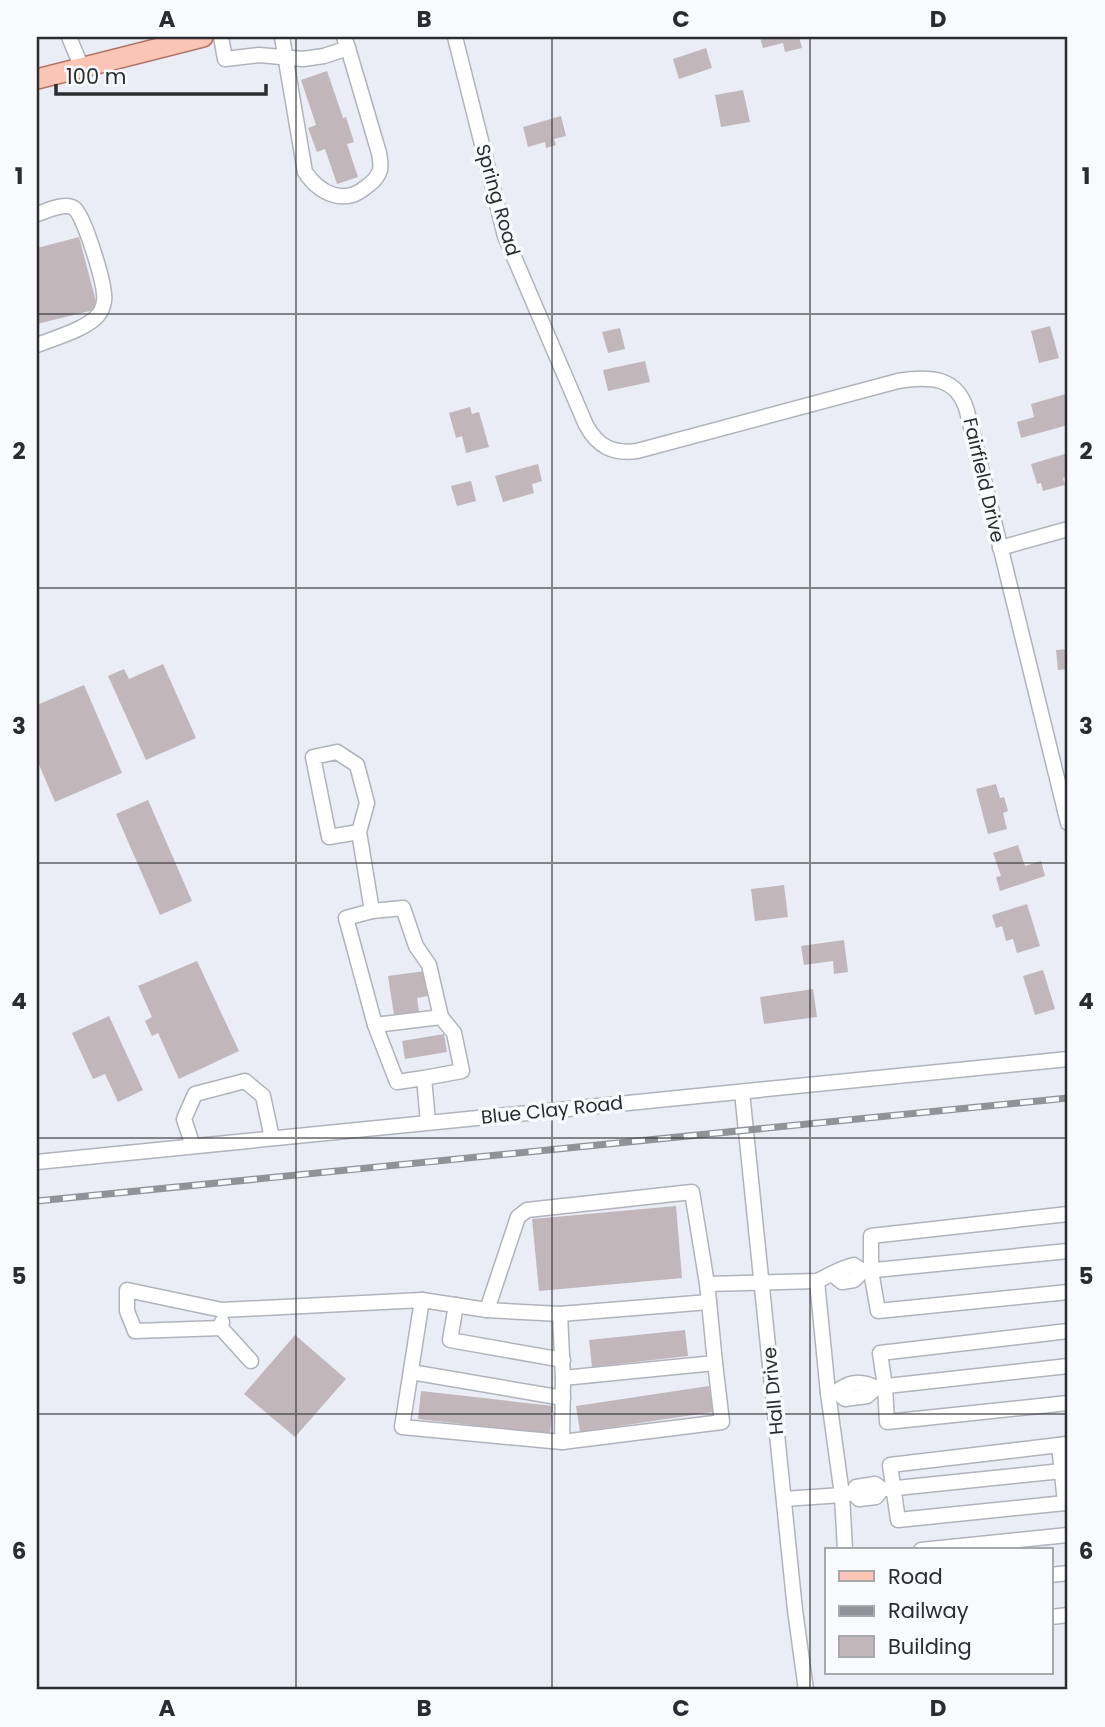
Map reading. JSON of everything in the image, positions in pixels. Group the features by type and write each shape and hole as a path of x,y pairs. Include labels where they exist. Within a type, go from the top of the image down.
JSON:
{"main road":[{"path":"37,79 203,37"}],"street":[{"path":"69,37 82,68"},
{"path":"221,37 225,59 259,55 287,58 314,58 346,43 379,153 380,169 375,180 363,191 347,197 333,196 312,182 305,172 287,58 282,37"},
{"name":"Spring Road","path":"455,37 505,236 557,358"},
{"path":"37,213 64,206 73,207 80,215 90,239 104,293 103,306 89,323 37,345"},
{"name":"Fairfield Drive","path":"557,358 591,435 600,444 615,452 637,450 921,377 941,380 959,393 965,404 1068,823"},
{"path":"1000,548 1068,529"},
{"path":"359,832 329,837 313,757 337,752 357,765 367,803 359,832 372,911"},
{"path":"403,908 416,946 429,965 441,1017 454,1033 462,1071 397,1082 375,1026 346,918 372,911 403,908"},
{"path":"375,1026 441,1017"},
{"name":"Blue Clay Road","path":"37,1162 1068,1059"},
{"path":"424,1078 428,1122"},
{"path":"193,1146 184,1119 195,1094 245,1081 263,1096 272,1138"},
{"name":"Hall Drive","path":"742,1092 806,1690"},
{"path":"422,1300 402,1427 562,1442 722,1422 707,1284 692,1192 527,1210 518,1217 486,1310"},
{"path":"1068,1214 871,1236 867,1271 878,1311 1068,1292"},
{"path":"707,1284 817,1281 832,1275 842,1282 855,1280 867,1271 1068,1251"},
{"path":"817,1281 847,1494 845,1548"},
{"path":"221,1328 135,1331 127,1311 127,1290 222,1310 422,1300 486,1310 560,1314 709,1302"},
{"path":"456,1306 450,1340 563,1360"},
{"path":"222,1310 221,1328 251,1361"},
{"path":"560,1314 564,1378 562,1442"},
{"path":"1068,1331 880,1353 881,1387 887,1422 1068,1403"},
{"path":"564,1378 715,1363"},
{"path":"832,1393 845,1399 867,1396 881,1387 1068,1366"},
{"path":"411,1372 563,1398"},
{"path":"1063,1445 1062,1471 1067,1502 898,1520 888,1489 890,1465 1063,1445"},
{"path":"784,1499 847,1494 859,1499 876,1497 888,1489 1062,1471"},
{"path":"941,1548 1068,1535"}],"building":[{"path":"760,37 799,37 802,48 785,52 783,43 763,48"},
{"path":"706,48 712,68 679,79 673,59"},
{"path":"327,71 354,142 347,144 358,177 337,184 325,149 317,152 308,128 316,125 301,80"},
{"path":"743,90 750,122 721,127 715,95"},
{"path":"561,116 566,136 554,139 556,145 546,148 545,142 528,147 523,127"},
{"path":"79,237 98,309 37,324 37,248"},
{"path":"1050,326 1059,358 1039,363 1031,331"},
{"path":"620,328 625,349 608,353 602,332"},
{"path":"645,361 650,382 608,391 603,370"},
{"path":"1066,394 1068,425 1021,438 1017,422 1034,417 1031,404"},
{"path":"470,407 472,414 479,412 489,447 466,453 462,436 456,438 449,413"},
{"path":"1068,453 1068,476 1063,478 1065,485 1043,491 1041,483 1037,484 1031,464"},
{"path":"538,464 542,481 532,484 534,493 503,502 495,476"},
{"path":"471,481 476,501 457,506 451,486"},
{"path":"1068,649 1068,669 1058,670 1056,650"},
{"path":"163,664 196,738 146,760 108,676 124,669 129,679"},
{"path":"84,685 122,773 55,802 37,760 37,705"},
{"path":"996,784 1008,811 1003,813 1007,829 988,834 976,789"},
{"path":"148,800 192,901 160,915 116,814"},
{"path":"1018,845 1025,866 1041,861 1045,876 1000,891 996,877 1001,876 993,853"},
{"path":"784,885 788,917 755,921 751,889"},
{"path":"1027,904 1040,946 1017,953 1013,939 1006,941 1002,926 996,928 992,915"},
{"path":"844,940 848,972 834,974 833,961 804,965 801,946"},
{"path":"197,961 239,1051 179,1079 158,1033 152,1036 145,1021 152,1017 138,986"},
{"path":"1043,970 1055,1009 1035,1015 1023,976"},
{"path":"425,971 428,996 417,998 419,1012 394,1015 388,976"},
{"path":"813,989 817,1017 764,1024 760,997"},
{"path":"109,1016 143,1090 118,1102 105,1074 93,1079 72,1033"},
{"path":"444,1034 447,1052 405,1059 402,1041"},
{"path":"676,1206 682,1278 539,1291 532,1219"},
{"path":"685,1330 688,1356 592,1367 589,1340"},
{"path":"295,1335 346,1379 295,1437 244,1394"},
{"path":"709,1386 713,1412 580,1432 576,1406"},
{"path":"421,1391 553,1406 550,1434 418,1419"}],"railway":[{"path":"37,1201 1068,1098"}]}
